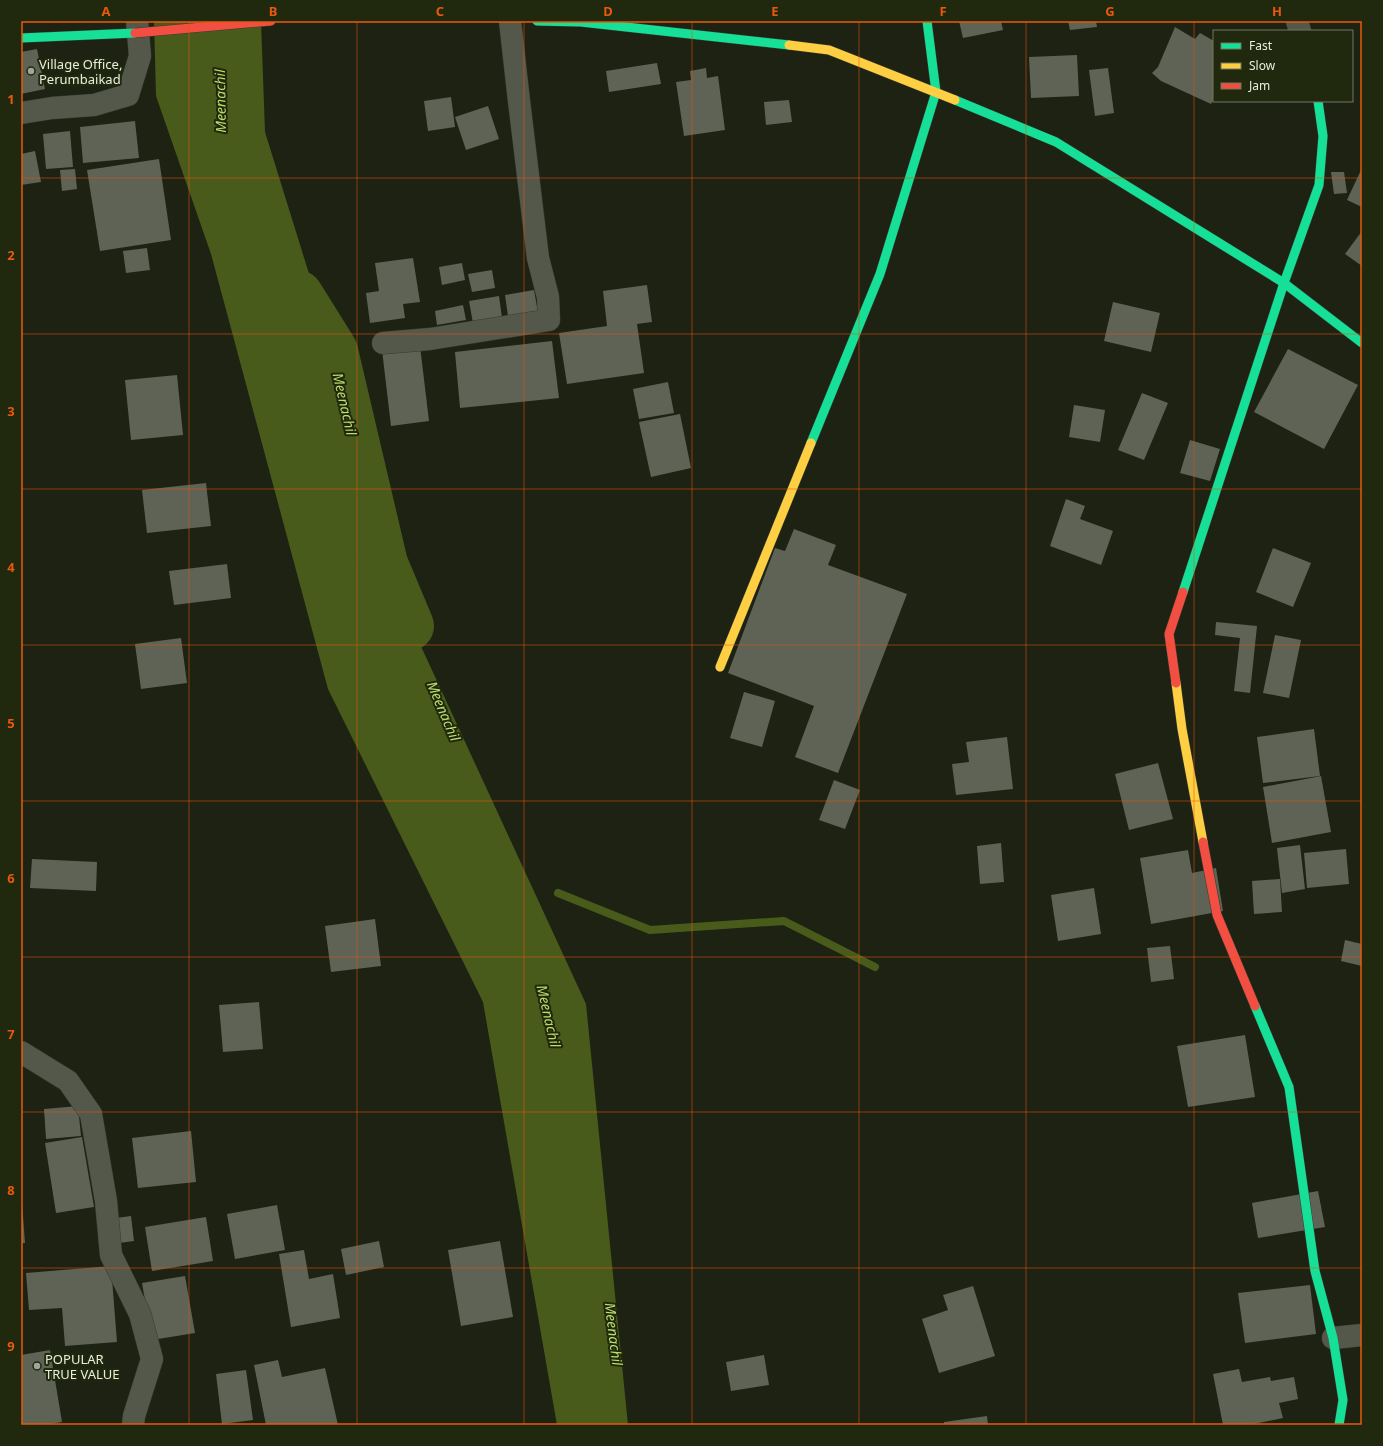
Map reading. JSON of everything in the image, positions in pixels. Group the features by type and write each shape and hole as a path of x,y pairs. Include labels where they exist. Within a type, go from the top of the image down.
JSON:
{"street":[{"path":"21,38 136,27 271,21"},
{"path":"383,343 430,339 548,320 548,297 538,258 510,21"},
{"path":"537,21 581,22 829,50 936,92 1056,142 1284,283 1362,343"},
{"path":"720,667 880,274 936,92 927,21"},
{"path":"21,113 52,108 94,106 128,95 140,56 136,27"},
{"path":"1318,102 1323,136 1319,185 1284,283 1169,634 1182,729 1217,915 1289,1087 1315,1271 1333,1338 1343,1400 1339,1425"},
{"path":"21,1052 68,1081 91,1114 106,1201 111,1255 140,1314 152,1359 134,1416 133,1425"},
{"path":"1333,1338 1362,1335"}],"water":[{"path":"154,21 261,21 265,132 333,351 383,564 586,1004 628,1425 557,1425 483,1002 328,689 211,254 156,96"}],"building":[{"path":"959,21 1001,21 1003,30 963,38"},
{"path":"1068,21 1096,21 1097,27 1070,30"},
{"path":"1175,27 1195,39 1200,33 1213,40 1213,101 1211,104 1161,81 1152,73 1158,67"},
{"name":"Village Office, Perumbaikad","path":"37,49 45,89 21,94 21,52"},
{"path":"1077,55 1079,96 1031,98 1029,57"},
{"path":"657,63 661,84 609,92 606,71"},
{"path":"706,68 707,78 718,76 725,130 684,136 676,82 691,80 690,71"},
{"path":"1108,68 1114,113 1095,116 1089,70"},
{"path":"451,97 455,127 428,131 424,101"},
{"path":"789,100 792,122 766,125 764,102"},
{"path":"488,106 499,139 466,150 455,117"},
{"path":"135,121 139,158 83,163 80,127"},
{"path":"70,131 73,167 46,169 43,134"},
{"path":"35,151 41,182 21,185 21,154"},
{"path":"159,159 171,240 100,251 87,170"},
{"path":"75,169 77,189 62,191 60,170"},
{"path":"1362,170 1362,207 1347,200"},
{"path":"1331,172 1344,172 1347,193 1334,194"},
{"path":"1362,231 1362,266 1345,254"},
{"path":"147,248 150,270 126,273 123,251"},
{"path":"413,258 420,302 403,304 405,318 370,323 366,293 379,291 375,263"},
{"path":"462,263 465,280 442,285 439,267"},
{"path":"492,270 495,288 472,292 468,274"},
{"path":"647,285 652,322 637,324 644,373 567,384 559,333 607,326 603,291"},
{"path":"534,290 539,318 509,323 505,295"},
{"path":"499,296 503,325 474,329 469,301"},
{"path":"1113,302 1160,313 1151,352 1104,341"},
{"path":"463,305 466,320 437,325 435,311"},
{"path":"552,341 559,398 460,408 455,352"},
{"path":"420,346 429,421 391,426 382,350"},
{"path":"1288,349 1358,385 1324,449 1254,412"},
{"path":"177,375 183,435 131,440 125,380"},
{"path":"668,382 674,413 639,419 633,389"},
{"path":"1142,393 1168,403 1144,460 1118,450"},
{"path":"1074,405 1105,410 1100,442 1069,437"},
{"path":"680,414 691,468 651,477 639,422"},
{"path":"1190,440 1220,449 1210,481 1180,473"},
{"path":"206,483 211,526 147,533 142,490"},
{"path":"1066,499 1085,506 1080,519 1113,531 1101,565 1050,546"},
{"path":"794,529 836,545 828,565 907,594 838,773 795,757 814,706 728,673 775,548 785,551"},
{"path":"1273,548 1311,563 1293,607 1256,592"},
{"path":"227,564 231,598 174,605 169,571"},
{"path":"1216,622 1257,626 1250,693 1234,691 1240,638 1215,635"},
{"path":"1275,635 1301,640 1289,698 1263,693"},
{"path":"181,638 187,683 141,689 135,644"},
{"path":"744,692 775,701 762,747 730,738"},
{"path":"1314,729 1320,776 1263,783 1257,737"},
{"path":"1007,737 1013,789 956,795 952,764 969,762 966,742"},
{"path":"1158,763 1173,819 1129,830 1115,774"},
{"path":"1321,776 1331,832 1272,843 1263,787"},
{"path":"834,780 860,790 845,829 819,820"},
{"path":"1001,843 1004,882 980,884 977,846"},
{"path":"1300,845 1305,889 1282,893 1277,848"},
{"path":"1346,849 1349,884 1307,888 1304,853"},
{"path":"1188,850 1192,873 1216,868 1223,911 1151,924 1140,858"},
{"path":"32,859 97,862 96,891 30,888"},
{"path":"1280,879 1282,912 1254,914 1252,881"},
{"path":"1094,888 1101,934 1058,941 1051,895"},
{"path":"375,919 381,966 331,972 325,926"},
{"path":"1345,940 1362,944 1362,966 1341,961"},
{"path":"1170,946 1174,979 1151,982 1147,948"},
{"path":"259,1002 263,1049 223,1052 219,1005"},
{"path":"1245,1035 1255,1097 1188,1107 1177,1046"},
{"path":"78,1106 81,1136 46,1139 44,1109"},
{"path":"191,1131 196,1182 138,1188 132,1138"},
{"path":"82,1137 94,1207 56,1213 45,1143"},
{"path":"1318,1191 1325,1227 1258,1238 1252,1203"},
{"path":"22,1202 25,1243 21,1243"},
{"path":"277,1205 285,1250 235,1259 227,1214"},
{"path":"131,1216 134,1241 112,1244 109,1219"},
{"path":"206,1217 213,1261 152,1271 145,1227"},
{"path":"379,1241 384,1267 346,1275 341,1249"},
{"path":"500,1241 513,1317 461,1326 448,1250"},
{"path":"304,1250 309,1279 333,1274 340,1318 291,1327 279,1254"},
{"path":"111,1266 117,1342 65,1346 62,1308 29,1310 26,1273"},
{"path":"185,1276 195,1333 152,1340 142,1283"},
{"path":"1310,1285 1316,1334 1245,1343 1238,1293"},
{"path":"973,1286 995,1356 939,1373 922,1319 948,1310 943,1295"},
{"path":"50,1350 62,1422 45,1425 21,1425 21,1355"},
{"path":"764,1355 769,1385 731,1391 726,1362"},
{"path":"278,1360 282,1377 325,1368 338,1425 266,1425 254,1365"},
{"path":"1239,1369 1242,1382 1270,1377 1271,1381 1294,1377 1298,1399 1279,1403 1283,1418 1249,1425 1223,1425 1213,1374"},
{"path":"246,1370 253,1420 222,1424 216,1374"},
{"path":"987,1416 988,1425 944,1425 944,1422"}],"waterway":[{"name":"Meenachil","path":"298,295 333,351 383,564 409,626"},
{"path":"558,893 650,930 784,921 875,967"}],"traffic: fast":[{"path":"537,21 581,22 789,45"},
{"path":"811,443 880,274 936,92 927,21"},
{"path":"21,38 135,33"},
{"path":"955,100 1056,142 1284,283 1362,343"},
{"path":"1183,592 1284,283 1319,185 1323,136 1318,102"},
{"path":"1255,1006 1289,1087 1315,1271 1333,1338 1343,1400 1339,1425"}],"traffic: slow":[{"path":"789,45 829,50 955,100"},
{"path":"720,667 811,443"},
{"path":"1176,683 1182,729 1203,842"}],"traffic: jam":[{"path":"135,33 271,21"},
{"path":"1176,683 1169,634 1183,592"},
{"path":"1203,842 1217,915 1255,1006"}],"place":[{"name":"Village Office, Perumbaikad","path":"31,71"},
{"name":"POPULAR TRUE VALUE","path":"37,1366"}]}
